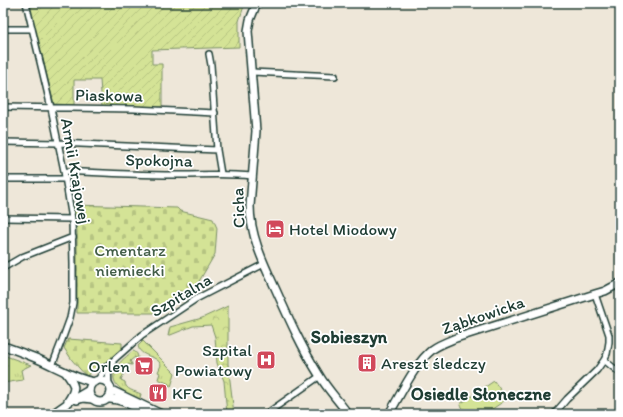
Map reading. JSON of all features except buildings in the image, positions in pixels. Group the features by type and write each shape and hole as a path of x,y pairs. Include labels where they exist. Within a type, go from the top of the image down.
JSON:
{"street":[{"name":"Armii Krajowej","path":"26,3 51,108 66,179 72,219 72,312 52,366"},
{"name":"Cicha","path":"257,3 250,20 248,32 256,131 250,218 257,246 264,264 303,347 320,376 348,414"},
{"path":"3,29 32,29"},
{"path":"209,54 217,150 221,174"},
{"path":"252,72 336,76"},
{"name":"Piaskowa","path":"3,107 134,109 215,113"},
{"path":"3,142 217,150"},
{"name":"Spokojna","path":"64,171 147,175 221,174 252,176"},
{"path":"3,179 66,179"},
{"path":"3,218 72,219"},
{"path":"3,268 22,257 73,237"},
{"name":"Szpitalna","path":"93,385 108,365 142,335 196,299 264,264"},
{"name":"Ząbkowicka","path":"389,414 417,367 424,357 434,348 456,338 595,294 620,283"},
{"path":"554,414 597,370 604,360 608,348 609,335 595,294"},
{"path":"3,346 32,356 93,385"},
{"name":"Szpitalna","path":"110,387 108,374 117,357"},
{"path":"604,360 620,373"},
{"path":"66,373 73,382 74,389 73,394 66,404"},
{"path":"266,414 320,376"},
{"path":"52,414 93,385 103,381 110,387 160,414"},
{"path":"92,399 90,396 93,385"},
{"path":"108,399 110,396 110,387"},
{"path":"66,404 83,398 100,402 113,398 147,414"}],"green space":[{"path":"29,3 245,3 239,21 239,47 152,50 152,64 162,64 162,107 102,106 100,80 74,80 74,105 54,104"},
{"name":"Cmentarz niemiecki","path":"73,205 177,208 180,211 213,219 217,228 215,254 194,290 185,291 158,313 77,313 77,231"},
{"path":"228,306 228,364 234,414 227,414 224,381 217,363 215,337 211,325 193,326 168,336 170,327 202,318"},
{"path":"68,339 122,343 122,348 114,356 86,376 64,348"},
{"path":"143,341 175,373 171,387 169,384 158,379 160,373 158,372 161,365 159,362 139,350 138,346"},
{"path":"133,351 137,354 137,360 135,357 130,361 132,365 128,364 121,380 125,382 128,389 141,394 139,399 123,392 124,391 115,383 114,379 117,366"},
{"path":"3,355 31,365 21,370 23,380 3,383"},
{"path":"494,381 507,399 485,414 467,414 460,404"}],"place":[{"name":"Hotel Miodowy","path":"275,229"},
{"name":"Szpital Powiatowy","path":"266,360"},
{"name":"Areszt śledczy","path":"367,363"},
{"name":"Orlen","path":"144,366"},
{"name":"KFC","path":"158,393"}],"district":[{"name":"Sobieszyn","path":"349,337"},
{"name":"Osiedle Słoneczne","path":"481,394"}]}
